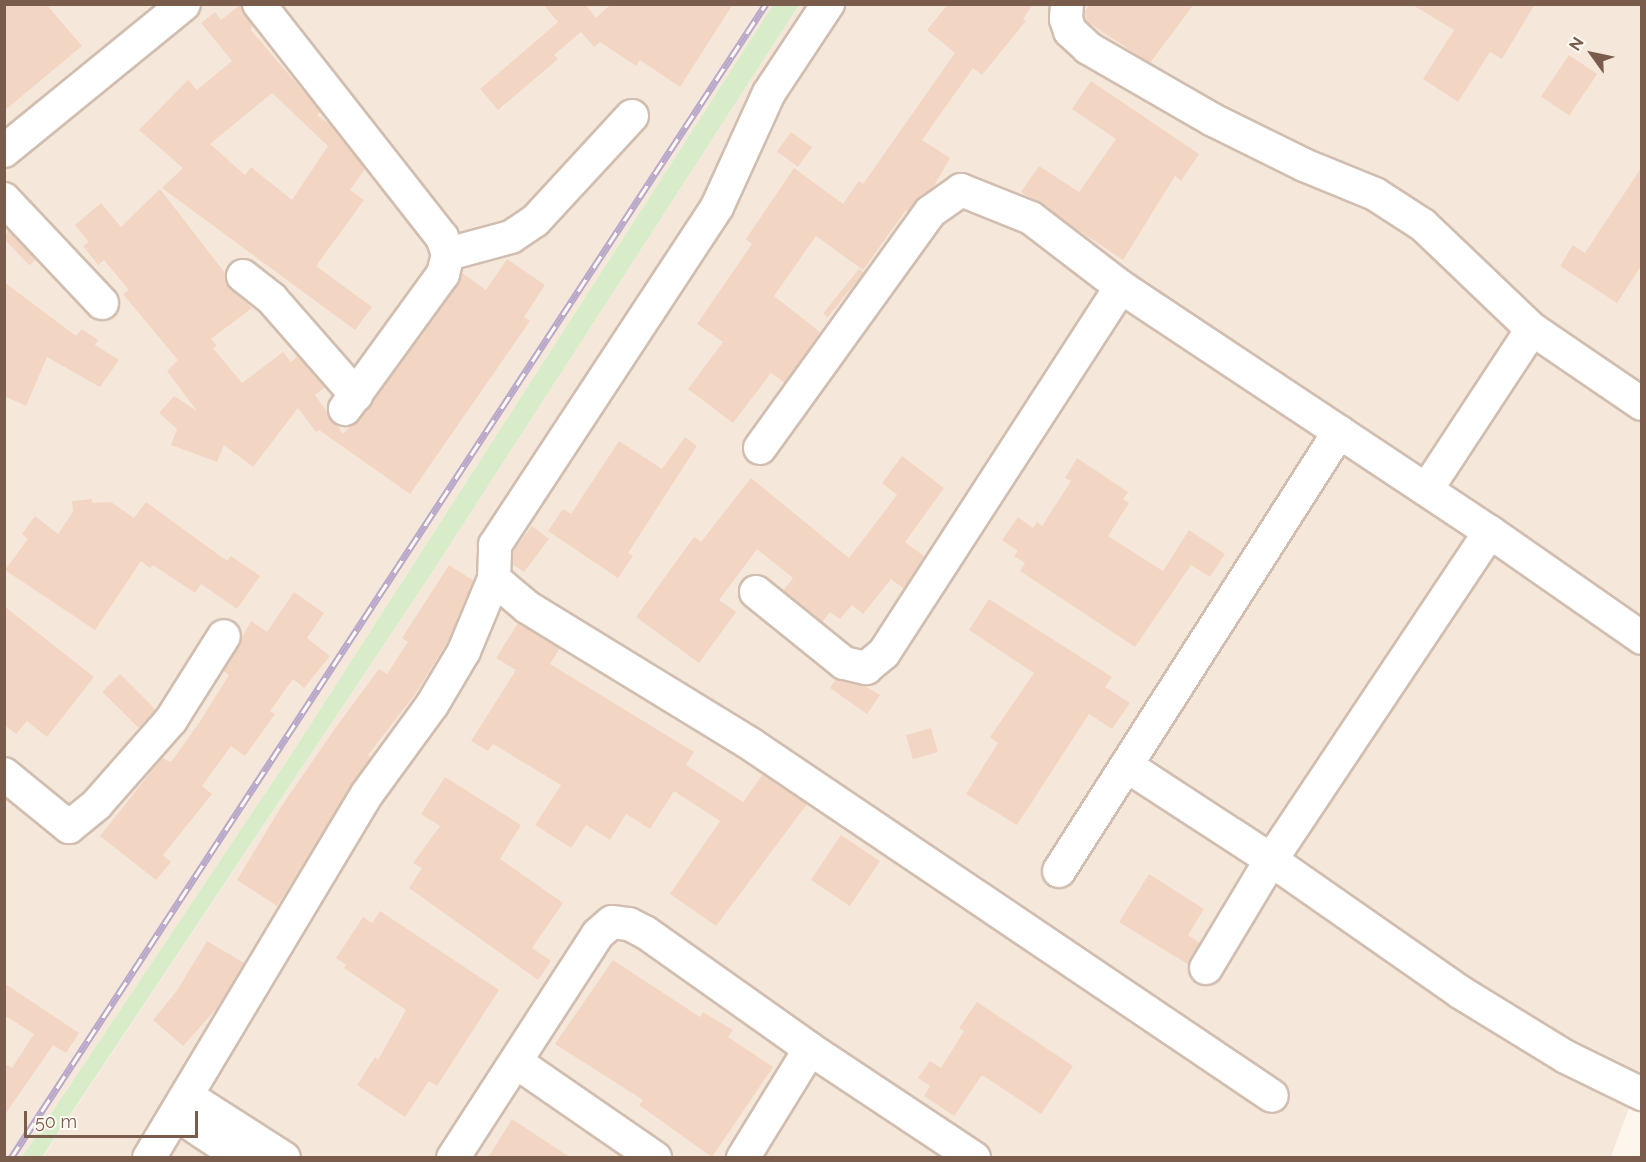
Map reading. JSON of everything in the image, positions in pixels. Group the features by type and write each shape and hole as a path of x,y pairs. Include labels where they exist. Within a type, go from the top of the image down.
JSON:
{"street":[{"path":"4,151 184,4"},
{"path":"243,276 272,299 351,402 444,274 448,254 442,237 259,4"},
{"path":"149,1158 367,794 432,705 464,651 494,579 495,545 717,207 770,93 828,4"},
{"path":"1067,4 1066,19 1070,31 1088,48 1213,120 1304,165 1375,194 1423,225 1532,329 1641,404"},
{"path":"448,254 511,237 535,221 632,116"},
{"path":"760,448 930,212 961,190 1031,218 1121,287 1427,489 1641,638"},
{"path":"4,199 102,303"},
{"path":"756,592 844,663 866,668 884,653 1121,287"},
{"path":"1427,489 1532,329"},
{"path":"1059,871 1339,432"},
{"path":"1206,968 1271,860 1490,532"},
{"path":"494,579 527,607 752,745 1272,1096"},
{"path":"4,774 69,827 97,804 171,720 224,636"},
{"path":"1127,766 1271,860 1460,993 1566,1057 1641,1094"},
{"path":"453,1158 598,934 612,922 629,924 645,932 810,1049 974,1158"},
{"path":"743,1158 810,1049"},
{"path":"516,1062 655,1158"},
{"path":"182,1105 242,1158"},
{"path":"182,1105 284,1158"}],"shaded area":[{"path":"5,5 773,5 294,750 22,1157 5,1158"},
{"path":"799,5 1641,5 1642,1072 1611,1157 42,1158 431,574"}],"green space":[{"path":"773,5 799,5 431,574 42,1157 22,1157 294,750"}],"building":[{"path":"4,4 46,4 82,46 4,111"},
{"path":"241,4 253,26 250,29 321,112 317,115 331,125 365,169 350,190 364,200 316,266 372,307 355,330 162,188 183,168 139,130 188,80 197,90 232,61 201,23 215,12 221,20","holes":["272,93 328,146 292,200 251,167 245,175 210,144"]},
{"path":"543,4 585,4 596,18 611,4 733,4 680,87 640,60 636,66 600,42 594,47 581,32 554,55 558,59 498,110 480,89 558,22"},
{"path":"948,4 1033,4 1023,19 1026,21 982,75 973,68 922,140 950,158 932,189 908,211 906,210 863,270 816,236 774,296 820,332 785,383 771,373 733,423 688,389 723,342 697,324 752,244 746,239 794,168 843,204 859,181 863,184 955,53 927,30"},
{"path":"1090,4 1194,4 1150,63 1086,21 1085,11"},
{"path":"1411,4 1535,4 1502,59 1490,52 1458,102 1423,79 1454,30"},
{"path":"1569,55 1597,74 1569,115 1541,96"},
{"path":"1091,81 1199,154 1181,181 1175,176 1123,260 1021,192 1039,166 1079,192 1116,139 1072,109"},
{"path":"791,132 812,147 798,167 777,151"},
{"path":"1641,168 1641,266 1617,303 1560,266 1573,245 1585,253"},
{"path":"160,189 225,273 231,290 252,308 211,339 217,346 213,348 242,383 283,352 291,362 298,356 325,387 315,395 343,434 368,408 458,285 462,273 486,290 507,259 545,285 524,317 530,321 410,494 319,430 316,432 298,408 253,467 224,445 217,462 171,445 177,429 159,413 174,396 197,411 167,371 178,360 123,294 129,290 104,260 98,265 83,246 89,242 75,225 101,203 121,227"},
{"path":"9,231 36,259 30,265 4,239"},
{"path":"859,269 864,273 828,317 823,313"},
{"path":"4,282 76,336 82,329 98,340 95,345 119,360 100,387 47,357 26,406 4,396"},
{"path":"685,437 697,446 628,553 633,556 618,578 548,531 563,509 571,514 619,441 662,469"},
{"path":"902,456 944,488 905,542 925,557 904,589 891,579 863,614 852,605 840,619 830,612 822,622 783,591 793,578 757,549 719,600 736,612 699,663 636,617 694,537 701,542 751,478 849,558 897,495 882,483"},
{"path":"1077,458 1128,492 1123,499 1129,503 1108,536 1163,571 1189,530 1225,554 1210,577 1191,565 1135,647 1020,571 1025,563 1014,556 1018,551 1002,540 1018,517 1033,528 1037,522 1042,526 1071,481 1065,478"},
{"path":"92,499 92,503 111,502 134,518 146,502 227,561 231,556 260,576 237,609 201,584 195,593 153,565 150,568 141,561 95,630 5,570 28,539 22,534 35,516 58,534 73,512 72,501"},
{"path":"532,526 549,539 524,572 512,564 513,551"},
{"path":"449,565 474,581 452,634 416,693 368,755 372,757 277,906 237,880 281,807 334,730 379,669 387,674 408,642 402,638"},
{"path":"294,592 324,613 307,638 330,656 304,688 293,679 270,711 275,714 245,756 231,746 202,786 212,794 163,855 171,862 156,880 100,836 162,758 171,762 199,723 229,675 223,671 251,621 267,632"},
{"path":"989,599 1112,677 1105,687 1130,703 1112,729 1089,714 1017,825 966,794 998,743 990,737 1034,673 969,630"},
{"path":"4,606 94,677 47,737 27,721 16,734 4,725"},
{"path":"518,623 560,648 550,664 694,752 686,765 743,802 763,774 807,804 716,926 670,894 720,821 674,791 650,829 626,814 610,840 586,825 571,848 535,825 561,785 493,744 488,751 471,741 516,670 496,658"},
{"path":"120,674 156,710 138,728 102,692"},
{"path":"836,679 865,686 880,695 867,714 830,688"},
{"path":"931,728 938,752 913,759 906,735"},
{"path":"445,777 521,825 500,859 563,903 532,948 551,961 538,980 409,888 422,868 413,863 440,826 421,814"},
{"path":"841,835 880,861 850,906 811,880"},
{"path":"1149,874 1204,909 1188,935 1200,943 1189,965 1119,922"},
{"path":"380,911 499,990 437,1086 429,1081 405,1117 357,1085 375,1057 378,1060 406,1010 344,968 346,965 336,958 363,917 372,923"},
{"path":"207,941 244,963 217,1008 183,1046 153,1020 176,992"},
{"path":"613,960 700,1017 703,1012 733,1030 728,1037 773,1067 712,1157 639,1105 643,1100 555,1044"},
{"path":"4,983 79,1033 66,1053 53,1045 4,1116 4,1063 12,1068 34,1034 4,1015"},
{"path":"977,1002 1073,1066 1041,1114 982,1075 954,1116 924,1096 930,1086 918,1078 930,1061 941,1068 964,1031 959,1028"},
{"path":"512,1119 571,1158 488,1158"}],"railway":[{"path":"11,1158 766,4"}]}
